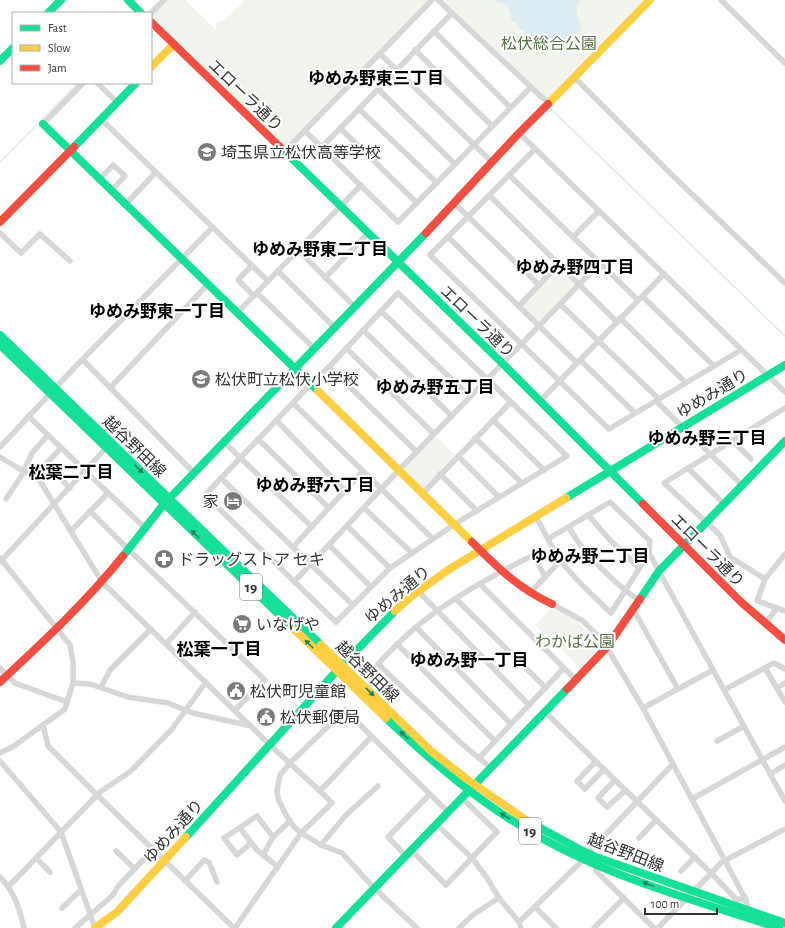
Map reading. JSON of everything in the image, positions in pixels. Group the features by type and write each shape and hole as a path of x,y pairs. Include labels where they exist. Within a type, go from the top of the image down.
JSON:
{"street":[{"path":"49,12 61,0"},
{"path":"128,0 141,12"},
{"path":"152,13 164,0"},
{"path":"284,152 432,0"},
{"path":"438,0 548,103"},
{"path":"0,682 57,628 102,582 167,501 356,307 519,133 548,103 576,79 650,0"},
{"path":"721,0 785,63"},
{"path":"322,147 452,13"},
{"name":"エローラ通り","path":"152,23 540,400 683,545 765,624 785,640"},
{"path":"434,31 510,107"},
{"path":"152,66 174,44"},
{"path":"0,61 12,49"},
{"path":"415,50 492,126"},
{"path":"380,54 492,162"},
{"path":"576,79 672,175 785,283"},
{"path":"82,84 43,124 238,312 455,524 501,571 512,581 530,593 582,622 603,641 674,764 746,900 749,911"},
{"path":"98,84 117,102"},
{"path":"0,222 135,84"},
{"path":"305,131 398,222 530,87"},
{"path":"378,89 455,164"},
{"path":"359,109 436,183"},
{"path":"101,119 268,281"},
{"path":"340,128 417,203"},
{"path":"519,133 785,392"},
{"path":"535,148 430,255 609,429 741,350"},
{"path":"100,179 113,165 125,176 112,190"},
{"path":"126,204 156,172"},
{"path":"509,174 600,263 714,366"},
{"path":"238,312 361,185"},
{"path":"489,195 579,284 686,383"},
{"path":"454,203 539,285"},
{"path":"573,237 599,211"},
{"path":"0,447 28,416 212,227"},
{"path":"0,233 21,253 40,234 70,261"},
{"path":"326,278 368,233"},
{"path":"448,237 539,326 635,413"},
{"path":"298,250 356,307"},
{"path":"294,582 399,470 600,263"},
{"path":"519,306 559,264"},
{"path":"252,265 238,280 315,349"},
{"path":"278,271 335,328"},
{"path":"540,400 664,274"},
{"path":"110,388 208,284"},
{"path":"398,293 567,456 455,524 390,568 336,622 205,495 363,330 398,293"},
{"path":"560,304 599,341 742,485"},
{"path":"381,311 470,397"},
{"path":"363,330 452,416"},
{"name":"越谷野田線","path":"0,335 106,448 167,501"},
{"name":"越谷野田線","path":"0,345 53,391 167,501 339,668 431,761 471,788 523,827 586,856 785,923"},
{"path":"346,348 434,434"},
{"path":"82,360 194,473"},
{"name":"ゆめみ通り","path":"95,928 117,912 129,900 339,668 390,615 418,591 481,550 785,365"},
{"path":"329,367 417,452"},
{"path":"422,493 511,402"},
{"path":"293,403 433,539"},
{"path":"765,579 730,557 720,535 664,483 785,408"},
{"path":"28,416 145,528"},
{"path":"276,420 345,491"},
{"path":"493,420 544,470"},
{"path":"6,499 24,471 32,453 48,435"},
{"path":"476,438 522,483"},
{"path":"258,439 329,508"},
{"path":"732,440 751,459"},
{"path":"336,928 607,647 659,571 785,441"},
{"path":"224,442 312,527"},
{"path":"61,448 46,464 70,488"},
{"path":"0,753 14,746 65,709 73,683 73,662 70,645 0,560 54,505 106,448"},
{"path":"458,456 499,497"},
{"path":"0,457 40,481 102,582 332,803 301,833 234,928 164,862 48,746 43,724"},
{"path":"688,468 724,504"},
{"path":"293,547 363,472"},
{"path":"440,474 477,511"},
{"path":"221,478 353,605"},
{"path":"71,531 108,493"},
{"path":"536,517 548,539 560,560 575,578 611,613 649,553 650,541 610,502 548,539"},
{"path":"364,508 412,553"},
{"path":"90,511 264,680 235,710"},
{"path":"588,515 639,568"},
{"path":"347,526 390,568"},
{"path":"569,527 574,537 625,591 639,600"},
{"path":"329,545 371,586"},
{"path":"649,553 785,801"},
{"path":"785,554 765,579 757,601 785,611"},
{"path":"491,768 462,744 378,664 416,627 456,599 501,571 534,555 546,577"},
{"path":"530,593 560,560"},
{"path":"480,584 576,680"},
{"path":"418,591 529,705"},
{"path":"456,599 546,688"},
{"path":"765,624 777,608"},
{"path":"633,609 678,689"},
{"path":"166,644 195,612"},
{"path":"416,627 511,724"},
{"path":"101,687 110,670 151,629"},
{"path":"397,644 495,741"},
{"path":"724,690 774,663 785,669"},
{"path":"0,668 15,683 68,702"},
{"path":"479,758 564,668"},
{"path":"765,668 785,702"},
{"path":"643,708 711,671 714,672"},
{"path":"9,886 97,795 131,771 172,729 206,682"},
{"path":"73,683 90,684 128,697 168,704 193,713 251,726"},
{"path":"777,688 785,683"},
{"path":"417,928 374,888 342,853 321,845 301,833 290,821 278,799 277,790 280,775 290,763 345,710 448,812"},
{"path":"545,712 695,857 736,899 746,900"},
{"path":"717,740 744,726"},
{"path":"320,791 371,737"},
{"path":"692,799 785,747"},
{"path":"0,761 61,832 89,915 95,928"},
{"path":"596,761 577,781 585,790 604,769"},
{"path":"436,824 472,858 487,878 499,898 520,925 674,764"},
{"path":"770,774 785,765"},
{"path":"615,780 598,798 607,808 626,790"},
{"path":"321,845 346,815 378,786"},
{"path":"430,794 388,837 446,885 497,832 462,798"},
{"path":"251,844 237,855 224,838 257,816 273,837"},
{"path":"639,838 656,820"},
{"path":"262,855 273,837 290,821"},
{"path":"240,828 256,850 278,867"},
{"path":"658,928 722,862 785,829"},
{"path":"74,928 112,896 119,885 153,850"},
{"path":"116,851 135,869"},
{"name":"越谷野田線","path":"586,856 596,863 687,898 779,928"},
{"path":"681,871 695,857"},
{"path":"36,858 50,872"},
{"path":"185,881 204,860 209,862 217,882"},
{"path":"596,863 596,870 654,928"},
{"path":"0,877 15,895 24,928"},
{"path":"62,908 81,890"},
{"path":"459,928 474,914 499,898"},
{"path":"594,928 624,898"},
{"path":"536,907 556,928"}],"green space":[{"path":"167,0 185,0 215,29 217,27 215,24 222,20 223,21 245,0 431,0 298,135 284,147 152,20 152,16"},
{"name":"松伏総合公園","path":"440,0 650,0 548,102"},
{"path":"559,267 577,284 540,323 521,306"},
{"path":"436,437 455,455 424,488 404,472 404,469"},
{"name":"わかば公園","path":"552,608 574,619 602,644 580,667 535,625"}],"shaded area":[{"path":"494,0 579,0 576,8 581,30 566,40 560,38 526,35 518,25 511,20 510,12 507,6"}],"waterway":[{"path":"148,12 157,3"},
{"path":"0,162 77,84"},
{"path":"551,109 785,336"}],"traffic: fast":[{"path":"49,12 61,0"},
{"path":"128,0 140,12"},
{"path":"0,61 12,49"},
{"path":"74,147 135,84"},
{"path":"43,124 318,391"},
{"path":"280,147 503,364 643,504"},
{"path":"123,556 164,504 426,233"},
{"path":"0,335 321,645"},
{"path":"0,345 295,630"},
{"path":"566,498 785,365"},
{"path":"640,599 659,571 785,441"},
{"path":"186,837 342,665 395,611"},
{"path":"336,928 567,689"},
{"path":"386,718 439,766 476,796 515,823 536,835 594,864 655,888 779,928"},
{"path":"526,820 596,857 785,923"}],"traffic: slow":[{"path":"548,104 650,0"},
{"path":"152,66 174,44"},
{"path":"318,391 472,542"},
{"path":"395,611 412,596 448,570 566,498"},
{"path":"295,630 386,718"},
{"path":"321,645 431,751 468,780 526,820"},
{"path":"95,928 117,912 186,837"}],"traffic: jam":[{"path":"152,23 280,147"},
{"path":"426,233 548,104"},
{"path":"0,222 74,147"},
{"path":"643,504 741,602 785,640"},
{"path":"472,542 509,577 540,598 552,604"},
{"path":"0,682 79,606 123,556"},
{"path":"567,689 607,647 640,599"}],"place":[{"name":"埼玉県立松伏高等学校","path":"207,152"},
{"name":"松伏町立松伏小学校","path":"201,379"},
{"name":"家","path":"233,501"},
{"name":"ドラッグストア セキ","path":"164,559"},
{"name":"いなげや","path":"242,624"},
{"name":"松伏町児童館","path":"236,691"},
{"name":"松伏郵便局","path":"266,717"}],"district":[{"name":"ゆめみ野東三丁目","path":"376,78"},
{"name":"ゆめみ野東二丁目","path":"320,249"},
{"name":"ゆめみ野四丁目","path":"575,267"},
{"name":"ゆめみ野東一丁目","path":"157,311"},
{"name":"ゆめみ野五丁目","path":"435,387"},
{"name":"ゆめみ野三丁目","path":"707,438"},
{"name":"松葉二丁目","path":"71,472"},
{"name":"ゆめみ野六丁目","path":"315,485"},
{"name":"ゆめみ野二丁目","path":"590,556"},
{"name":"松葉一丁目","path":"219,649"},
{"name":"ゆめみ野一丁目","path":"469,660"}]}
